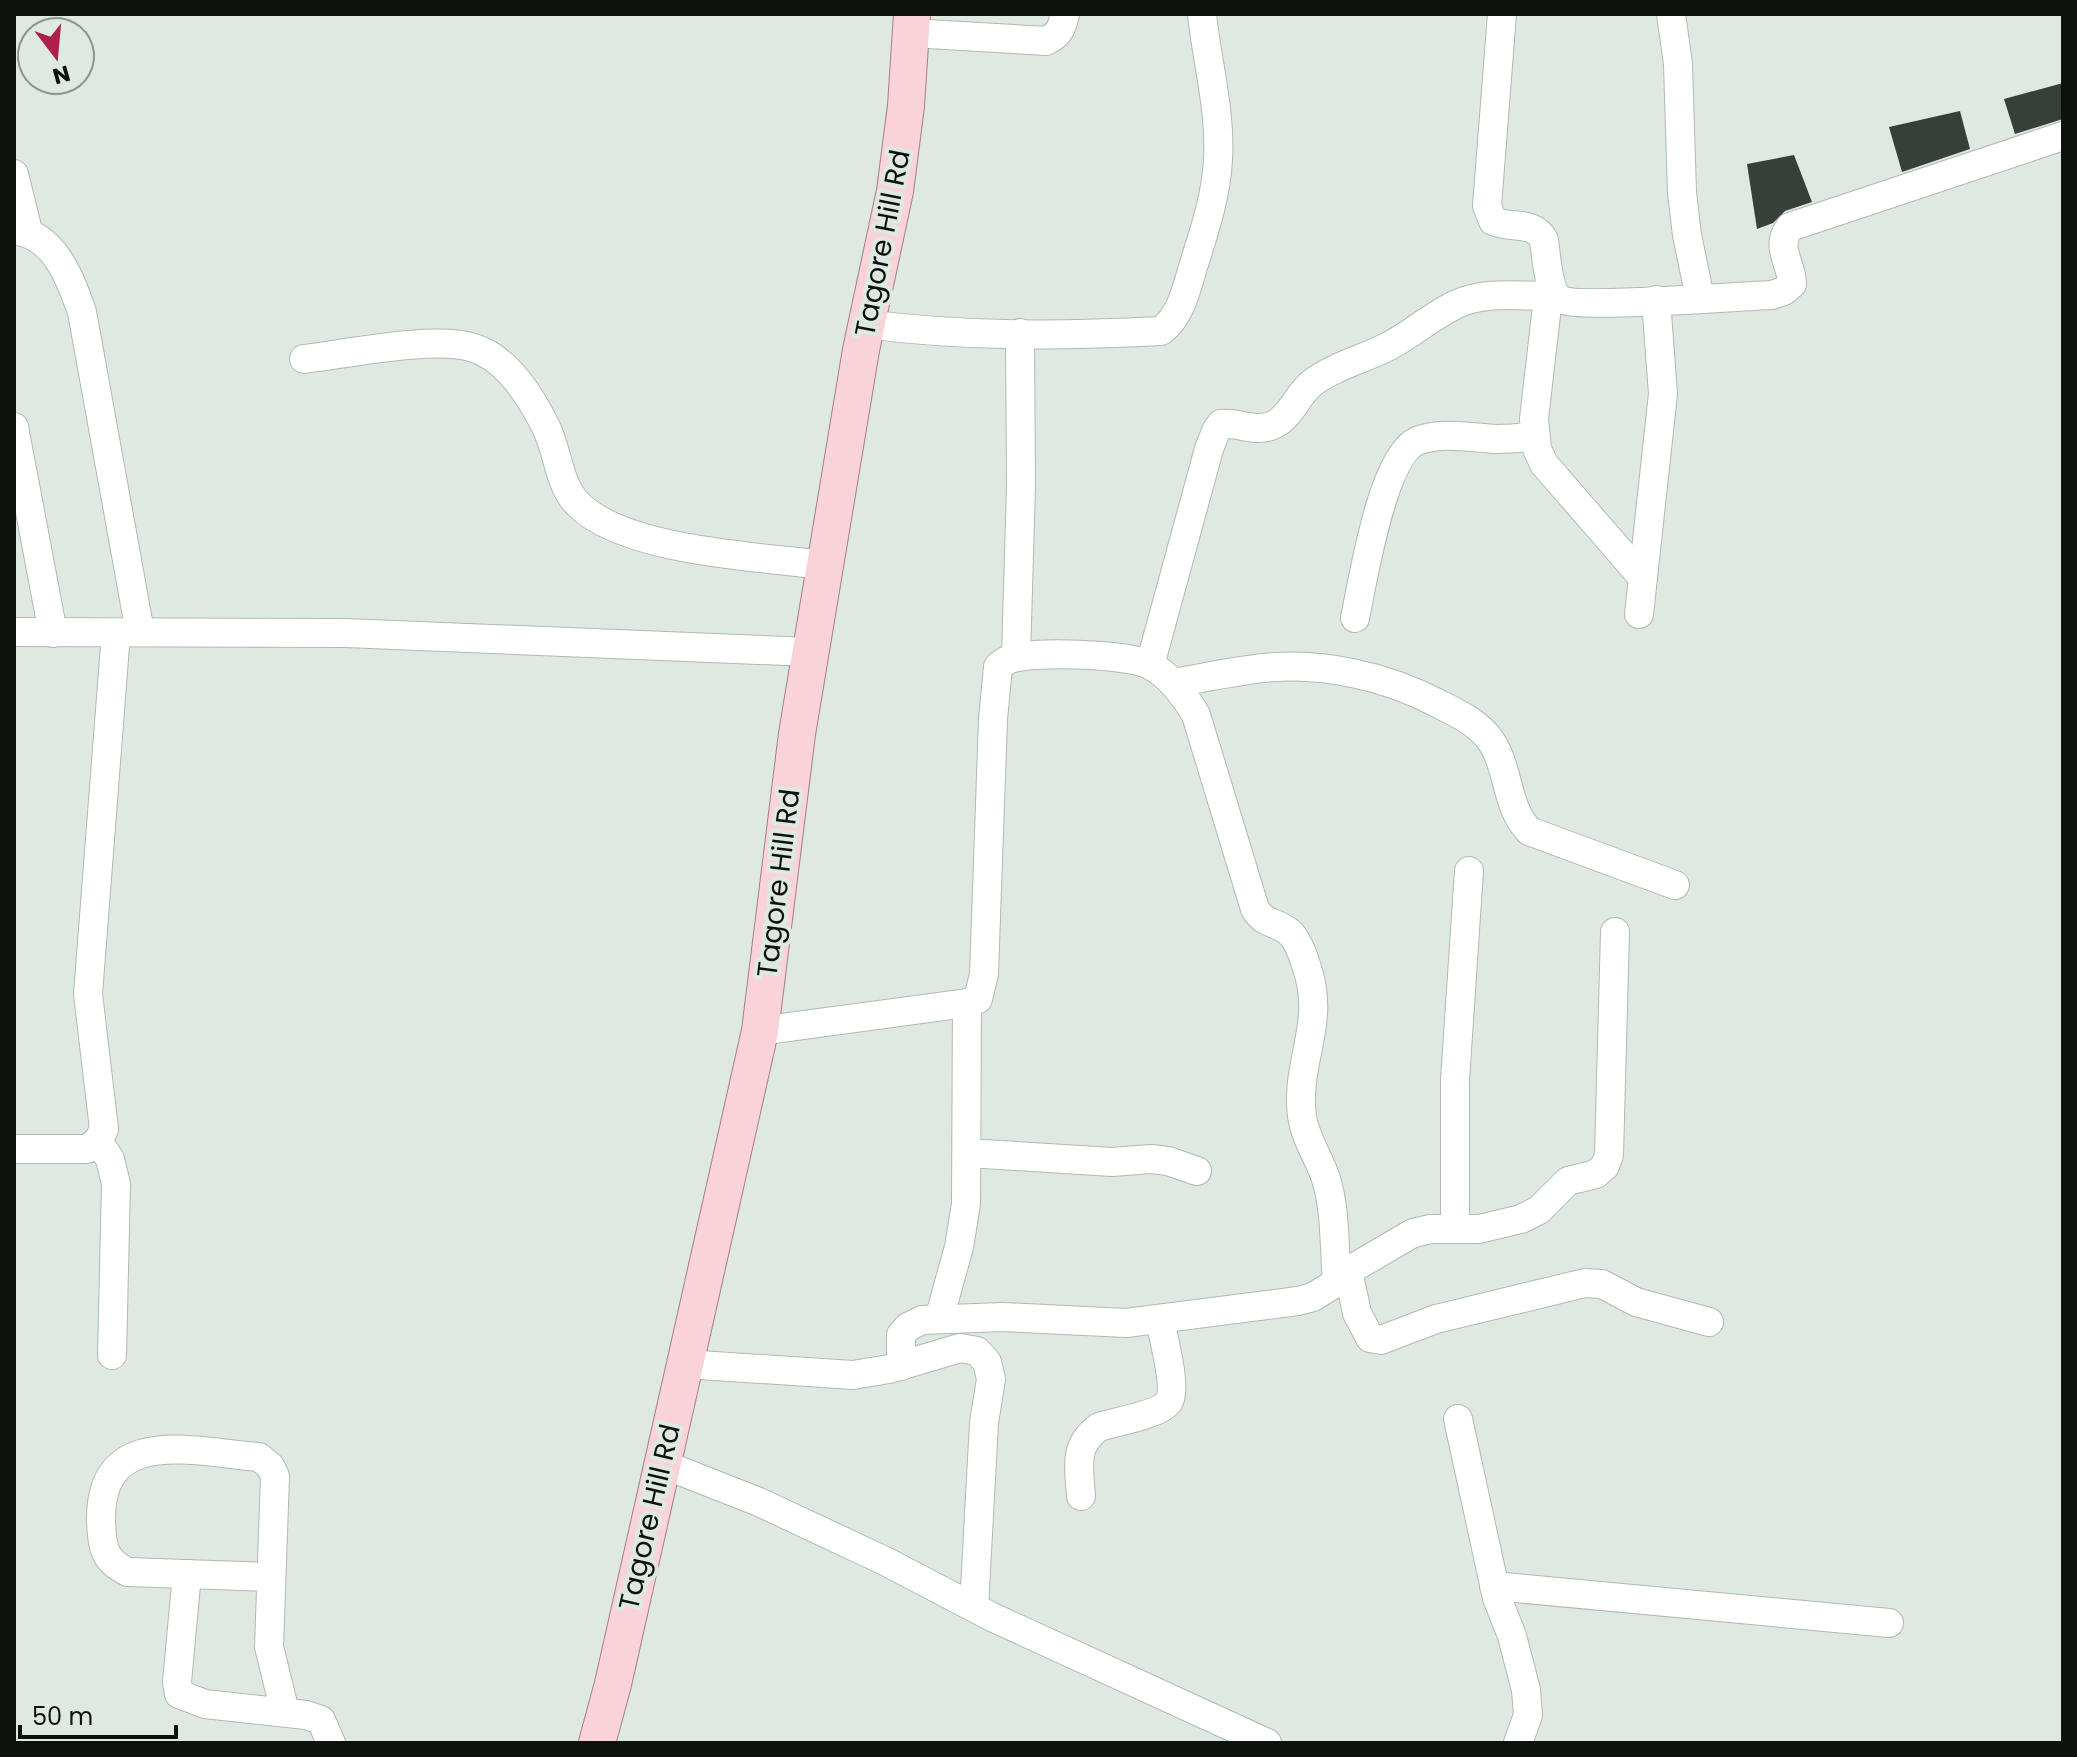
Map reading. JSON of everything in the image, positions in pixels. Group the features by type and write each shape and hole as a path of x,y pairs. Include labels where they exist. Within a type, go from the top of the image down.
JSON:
{"main road":[{"name":"Tagore Hill Rd","path":"597,1743 613,1684 660,1463 760,1031 810,652 866,324 895,191 912,24"}],"street":[{"path":"912,24 1046,41 1056,36 1062,28 1065,14"},
{"path":"866,324 951,334 1161,331 1173,322 1187,289 1214,196 1218,161 1219,137 1202,14"},
{"path":"1502,14 1487,206 1493,221 1532,227 1540,232 1544,240 1549,288 1534,436 1544,464 1643,578"},
{"path":"1671,14 1678,64 1684,207 1700,298"},
{"path":"1549,288 1560,300 1573,302 1772,295 1792,284 1792,273 1781,246 1783,236 1790,227 2063,136"},
{"path":"14,174 21,230 54,253 67,272 82,312 128,632 88,994 104,1129 98,1141 87,1149 14,1149"},
{"path":"1150,665 1209,449 1221,424 1263,428 1277,423 1309,386 1325,374 1390,345 1457,304 1488,296 1549,288"},
{"path":"1639,614 1663,394 1656,300"},
{"path":"1016,657 1021,475 1020,333"},
{"path":"304,359 433,344 475,348 489,355 522,386 554,443 568,490 577,504 595,518 656,542 825,565"},
{"path":"14,427 53,633"},
{"path":"1355,618 1388,481 1404,451 1416,442 1441,437 1498,439 1534,436"},
{"path":"14,632 346,633 810,652"},
{"path":"760,1031 978,999 984,974 998,667 1016,657 1104,656 1132,659 1150,665 1187,698 1196,715 1255,909 1262,920 1290,932 1306,964 1313,987 1314,1024 1301,1089 1302,1115 1305,1132 1321,1164 1330,1196 1343,1277 1370,1338 1381,1340 1436,1319 1585,1283 1602,1284 1636,1302 1709,1322"},
{"path":"1173,683 1265,668 1296,667 1356,674 1421,694 1475,724 1488,737 1503,760 1518,820 1529,831 1675,885"},
{"path":"1455,1228 1455,1080 1469,871"},
{"path":"901,1366 901,1335 908,1327 922,1320 1053,1317 1126,1323 1298,1301 1326,1291 1413,1233 1455,1228 1479,1229 1521,1219 1539,1210 1568,1181 1596,1174 1605,1166 1609,1155 1615,932"},
{"path":"939,1319 963,1228 968,1182 967,1003"},
{"path":"98,1141 110,1159 116,1184 112,1355"},
{"path":"968,1153 1112,1162 1151,1159 1197,1171"},
{"path":"1081,1496 1079,1461 1083,1442 1092,1432 1099,1427 1159,1410 1169,1401 1172,1389 1160,1320"},
{"path":"684,1364 834,1375 872,1373 960,1348 977,1351 987,1362 991,1379 984,1423 983,1612"},
{"path":"1458,1419 1494,1586 1512,1636 1526,1690 1528,1715 1518,1743"},
{"path":"271,1577 128,1572 108,1560 102,1547 101,1514 104,1498 118,1466 132,1456 167,1450 259,1457 270,1466 275,1476 269,1647 285,1712"},
{"path":"660,1463 759,1502 1025,1632 1267,1743"},
{"path":"187,1574 177,1682 179,1694 205,1704 306,1715 321,1720 331,1743"},
{"path":"1494,1586 1889,1623"}],"building":[{"path":"2063,83 2063,119 2015,134 2004,99"},
{"path":"1960,111 1970,149 1902,172 1889,127"},
{"path":"1794,155 1812,202 1785,211 1773,223 1757,229 1747,164"}]}
